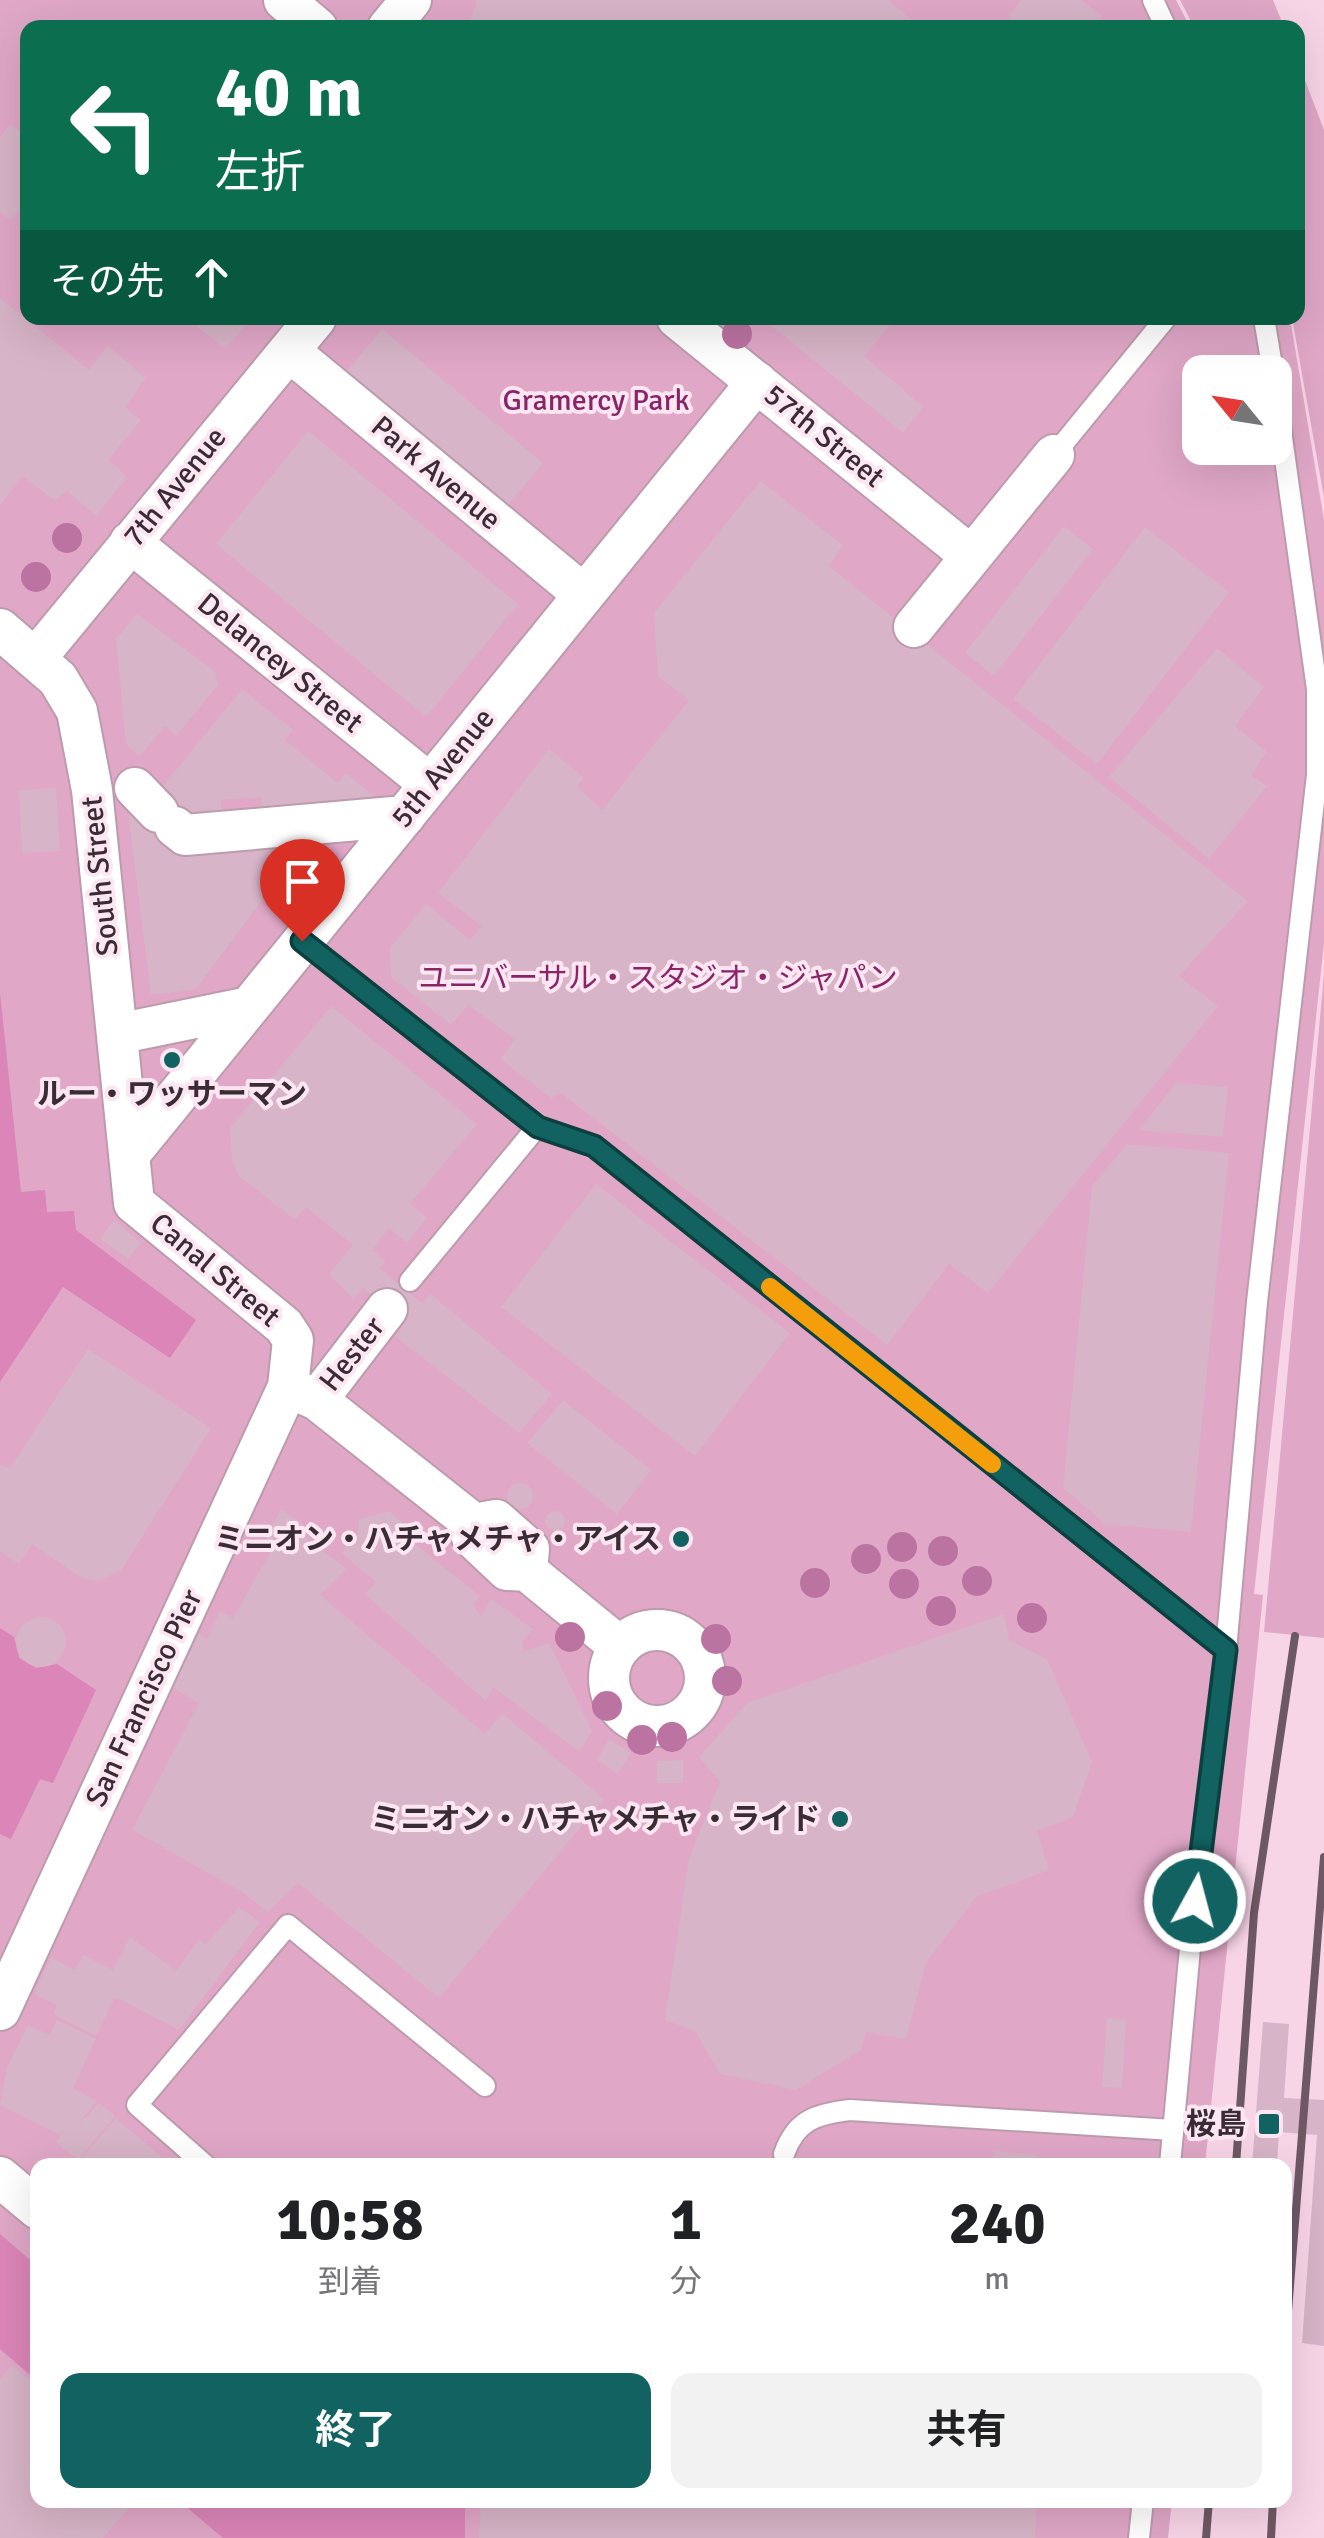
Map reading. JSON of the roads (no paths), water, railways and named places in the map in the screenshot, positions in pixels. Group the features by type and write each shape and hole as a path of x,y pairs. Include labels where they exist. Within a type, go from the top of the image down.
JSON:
{"street":[{"path":"284,0 308,20"},
{"path":"395,20 411,0"},
{"name":"7th Avenue","path":"36,658 310,325"},
{"name":"57th Street","path":"686,325 971,556"},
{"name":"Park Avenue","path":"289,351 583,594"},
{"name":"5th Avenue","path":"129,1155 757,382"},
{"path":"914,626 1054,455"},
{"name":"Delancey Street","path":"130,542 430,784"},
{"name":"South Street","path":"0,629 68,690 77,711 92,790 129,1155"},
{"path":"156,809 185,835 404,816"},
{"path":"116,1034 249,1007"},
{"name":"Canal Street","path":"129,1155 134,1203 284,1326 293,1340 302,1393"},
{"name":"Hester","path":"302,1393 401,1293"},
{"path":"302,1393 474,1524 472,1536 481,1550 507,1570 527,1571 618,1646"},
{"name":"San Francisco Pier","path":"0,2010 302,1393"},
{"path":"0,2176 30,2202"}],"lane":[{"path":"1054,455 1160,325"},
{"path":"1265,325 1270,355"},
{"path":"1171,2158 1226,1650 1257,1302 1317,775 1318,690 1286,465"},
{"path":"302,941 538,1127 594,1146 1226,1650"},
{"path":"401,1293 538,1127"},
{"path":"197,2158 137,2106 288,1925 485,2086"},
{"path":"784,2154 791,2134 808,2119 850,2110 1173,2130"},
{"path":"1140,2538 1142,2508"}],"railway":[{"path":"1236,2158 1254,1913 1295,1636"},
{"path":"1292,2261 1324,1857"},
{"path":"1206,2538 1208,2508"},
{"path":"1271,2538 1273,2508"}],"place":[{"name":"ルー・ワッサーマン","path":"172,1060"},
{"name":"ミニオン・ハチャメチャ・アイス","path":"681,1539"},
{"name":"ミニオン・ハチャメチャ・ライド","path":"840,1819"},
{"name":"桜島","path":"1269,2124"}],"park label":[{"name":"Gramercy Park","path":"596,400"},
{"name":"ユニバーサル・スタジオ・ジャパン","path":"658,978"}]}
